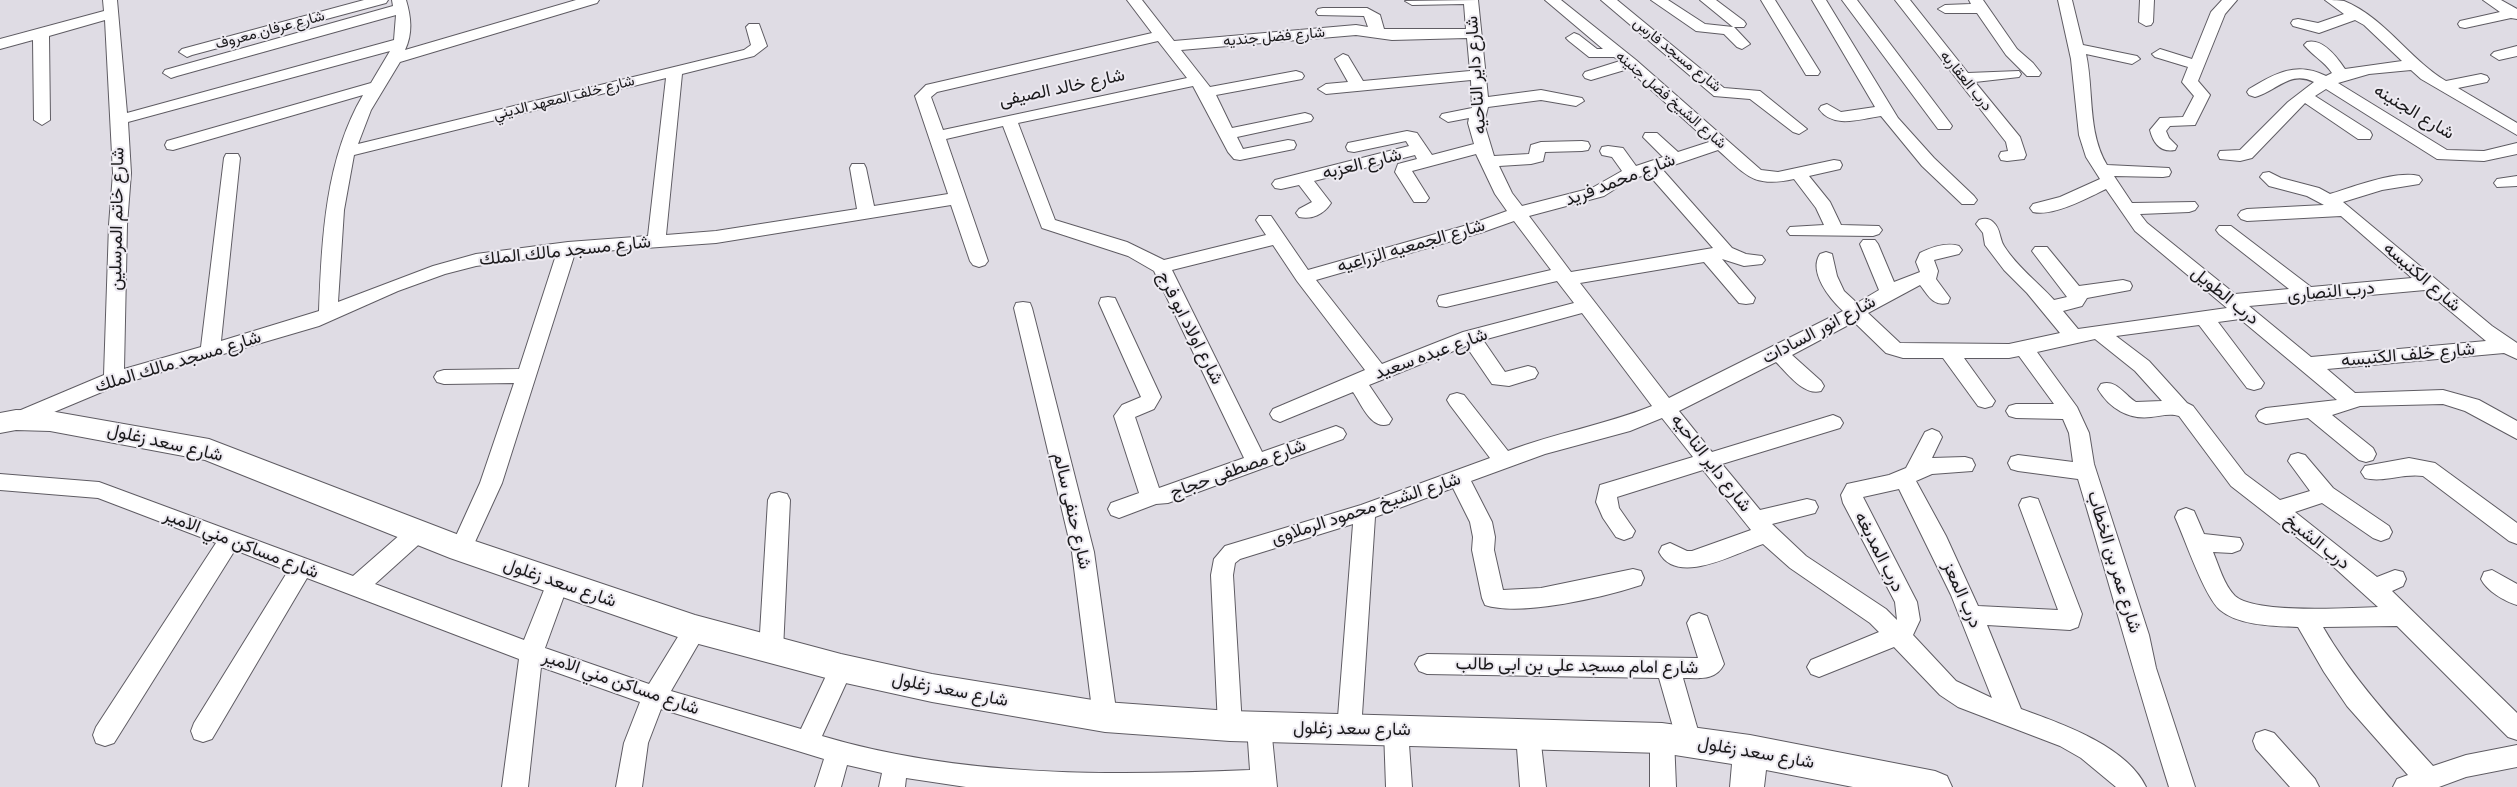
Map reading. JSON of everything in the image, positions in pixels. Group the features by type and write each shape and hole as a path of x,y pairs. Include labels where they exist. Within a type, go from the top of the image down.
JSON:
{"street":[{"name":"شارع عرفان معروف","path":"187,52 381,0"},
{"path":"118,120 399,51 592,0"},
{"path":"1134,0 1201,86 1236,152 1240,155 1288,145"},
{"path":"1412,1 1470,0"},
{"name":"شارع داير الناحيه","path":"1470,0 1480,107 1476,124 1485,154 1504,194 1586,306 1761,526 1798,562 1878,616 1948,688 1967,699 2054,731 2090,750 2121,774 2132,787"},
{"name":"شارع الشيخ فضل جنينه","path":"1552,0 1631,63 1720,144 1754,181 1834,166"},
{"name":"شارع مسجد فارس","path":"1608,0 1720,93 1754,94 1799,129"},
{"path":"1658,0 1701,28 1728,30 1742,44"},
{"path":"1708,0 1739,24"},
{"path":"1768,0 1812,72"},
{"path":"1819,0 1885,111 1928,162 1968,200"},
{"path":"1849,0 1944,126"},
{"name":"درب العقاربه","path":"1902,0 2014,141 2018,155 2006,156"},
{"name":"درب الطويل","path":"2066,0 2077,48 2087,135 2094,157 2127,209 2141,227 2352,401"},
{"path":"2146,22 2147,0"},
{"path":"2169,146 2161,140 2158,130 2166,121 2189,122 2202,95 2190,82 2218,12 2230,0"},
{"path":"2332,0 2357,14 2386,35 2413,65 2517,130"},
{"path":"2490,0 2516,14"},
{"path":"0,44 41,33 112,4"},
{"name":"شارع خاتم المرسلين","path":"112,4 122,173 117,234 114,379"},
{"path":"171,73 401,4 404,21 399,51 363,110 347,152 336,196 330,250 328,314"},
{"path":"1945,9 1979,4 2011,52 2028,66 2033,73"},
{"name":"شارع فضل جنديه","path":"1323,12 1367,12 1373,15 1377,33"},
{"path":"2298,23 2319,28 2357,14"},
{"path":"2465,24 2516,14"},
{"name":"شارع خلف المعهد الديني","path":"347,152 753,51 759,43 754,27"},
{"name":"شارع فضل جنديه","path":"936,136 924,100 924,96 932,88 1166,41 1356,30 1377,33 1474,33"},
{"path":"41,33 42,120"},
{"path":"1574,38 1594,54 1616,52"},
{"path":"2312,45 2330,58 2342,76"},
{"path":"2077,48 2132,59"},
{"path":"2499,55 2517,51"},
{"path":"2160,54 2197,65"},
{"path":"1343,59 1358,86"},
{"path":"1591,75 1631,63"},
{"name":"شارع الجنينه","path":"2226,154 2240,156 2246,154 2305,96 2326,82 2367,69 2413,65"},
{"path":"656,242 675,70"},
{"name":"شارع الجنينه","path":"2255,92 2284,75 2295,72 2308,73 2326,82 2443,155 2484,156 2499,154 2517,148"},
{"path":"1326,89 1478,74"},
{"path":"1964,78 2013,74"},
{"name":"شارع خالد الصيفى","path":"936,136 1010,120 1201,86 1296,76"},
{"path":"2444,86 2481,79"},
{"path":"173,145 378,86"},
{"path":"1448,117 1480,107 1541,95 1548,95 1564,102 1576,101"},
{"path":"2305,96 2364,135"},
{"path":"1827,109 1834,116 1841,117 1885,111"},
{"path":"1227,134 1305,118"},
{"name":"شارع اولاد ابو فرج","path":"1010,120 1048,224 1061,230 1111,242 1144,256 1161,266 1257,462"},
{"path":"936,136 979,261"},
{"path":"1354,147 1407,136 1411,137 1424,155"},
{"path":"1651,137 1675,160"},
{"name":"شارع محمد فريد","path":"1518,213 1598,192 1631,172 1675,160 1720,144"},
{"path":"1420,198 1403,172 1404,168 1424,155 1485,154 1531,159 1536,157 1537,150 1540,147 1582,146"},
{"path":"1608,151 1617,152 1631,172"},
{"name":"شارع العزبه","path":"1282,184 1424,155"},
{"path":"210,352 232,158"},
{"path":"1651,167 1717,254 1746,298"},
{"path":"858,168 867,213"},
{"path":"2039,208 2066,201 2106,176 2163,172"},
{"path":"1799,174 1824,206 1835,230"},
{"name":"شارع الكنيسه","path":"2269,177 2276,182 2313,192 2345,210 2485,331 2512,349"},
{"name":"شارع العزبه","path":"1304,179 1322,203 1315,210 1305,213"},
{"path":"2328,200 2372,187 2413,180"},
{"name":"شارع مسجد مالك الملك","path":"8,422 114,379 210,352 328,314 439,270 484,258 568,248 716,238 958,198"},
{"path":"2127,209 2189,206"},
{"path":"2247,214 2345,210"},
{"name":"شارع الجمعيه الزراعيه","path":"1304,277 1477,228 1518,213"},
{"path":"1265,220 1304,277 1378,374"},
{"path":"1985,224 1992,232 1997,249 2010,266 2050,308 2074,338"},
{"path":"1796,231 1835,230 1871,237 1889,292"},
{"path":"2225,230 2308,295"},
{"path":"1161,266 1276,238"},
{"path":"461,549 491,483 568,248"},
{"path":"1941,298 1925,278 1929,276 1925,262 1926,257 1937,252 1953,250"},
{"path":"2041,251 2078,298 2075,301 2050,308"},
{"path":"1446,300 1564,277 1717,254 1744,260 1756,260"},
{"name":"درب النصارى","path":"1826,258 1828,276 1836,294 1855,314 1893,348 1920,352 2024,348 2098,332 2204,318 2238,306 2308,295 2429,283"},
{"name":"شارع انور السادات","path":"1668,408 1855,314 1908,282 1925,278"},
{"path":"2075,293 2123,286"},
{"name":"شارع مصطفى حجاج","path":"1108,303 1151,398 1146,404 1129,410 1124,416 1150,494 1160,496 1336,434"},
{"name":"شارع عبده سعيد","path":"1280,414 1470,337 1586,306"},
{"name":"شارع حنفى سالم","path":"1023,308 1083,552 1105,717"},
{"path":"2204,318 2254,383"},
{"name":"درب الشيخ","path":"2098,332 2142,366 2186,411 2238,480 2375,588 2517,729"},
{"path":"1470,337 1499,379 1509,379 1528,373"},
{"name":"شارع عمر بن الخطاب","path":"2024,348 2070,412 2079,433 2086,472 2137,635 2144,668 2182,787"},
{"name":"شارع خلف الكنيسه","path":"2309,364 2512,349"},
{"path":"1949,352 1985,401"},
{"path":"1778,353 1814,386"},
{"path":"444,377 526,376"},
{"path":"1357,382 1382,419"},
{"path":"2108,389 2131,409 2142,411 2180,407"},
{"path":"2266,416 2339,407 2358,399 2453,398 2514,425"},
{"path":"1458,400 1504,461"},
{"name":"شارع الشيخ محمود الرملاوى","path":"1244,726 1222,575 1225,559 1233,552 1365,512 1541,447 1630,423 1668,408"},
{"path":"2016,411 2070,412"},
{"path":"2313,411 2369,463 2428,469 2517,535"},
{"name":"شارع سعد زغلول","path":"8,422 50,421 80,425 209,450 461,549 695,629 842,668 932,688 1105,717 1244,726 1676,739 1750,751 1935,787"},
{"path":"1624,531 1608,506 1606,496 1608,491 1834,423"},
{"path":"1909,476 1932,437"},
{"path":"2298,462 2325,494 2381,532"},
{"path":"2018,463 2086,472"},
{"name":"درب المدبغه","path":"1898,635 1908,626 1910,617 1906,602 1852,495 1855,490 1909,476 1929,466 1965,465"},
{"name":"درب المعز","path":"1909,476 1973,615 2011,715"},
{"path":"1458,478 1481,522 1483,550 1493,598 1502,601 1528,599 1633,578"},
{"name":"شارع مساكن مني الامير","path":"0,482 99,490 531,653 653,696 839,751 894,776 950,774 1031,785 1077,786 1264,784"},
{"path":"2276,510 2325,494"},
{"path":"1119,509 1154,496"},
{"path":"771,650 779,500"},
{"path":"1973,615 2070,620 2071,614 2030,505"},
{"path":"1670,552 1683,560 1693,560 1761,526 1807,507"},
{"path":"1349,730 1365,512"},
{"path":"2186,517 2224,599 2236,608 2260,614 2403,616"},
{"path":"355,588 418,532"},
{"path":"105,735 230,539"},
{"path":"2197,542 2232,544"},
{"path":"203,731 302,568"},
{"path":"2375,588 2395,578"},
{"path":"2492,579 2517,596"},
{"path":"515,787 531,653 558,582"},
{"path":"2304,616 2332,666 2416,783 2466,766 2517,756"},
{"name":"شارع امام مسجد على بن ابى طالب","path":"1427,664 1706,668 1711,666 1699,623"},
{"path":"629,787 634,752 641,723 653,696 695,629"},
{"path":"1819,667 1898,635"},
{"path":"807,742 842,668"},
{"path":"1663,787 1676,739 1668,668"},
{"path":"1244,726 1264,784"},
{"path":"1396,730 1399,787"},
{"path":"1528,735 1533,787"},
{"path":"2265,741 2306,787"},
{"path":"828,787 839,751"},
{"path":"1747,787 1750,751"}]}
